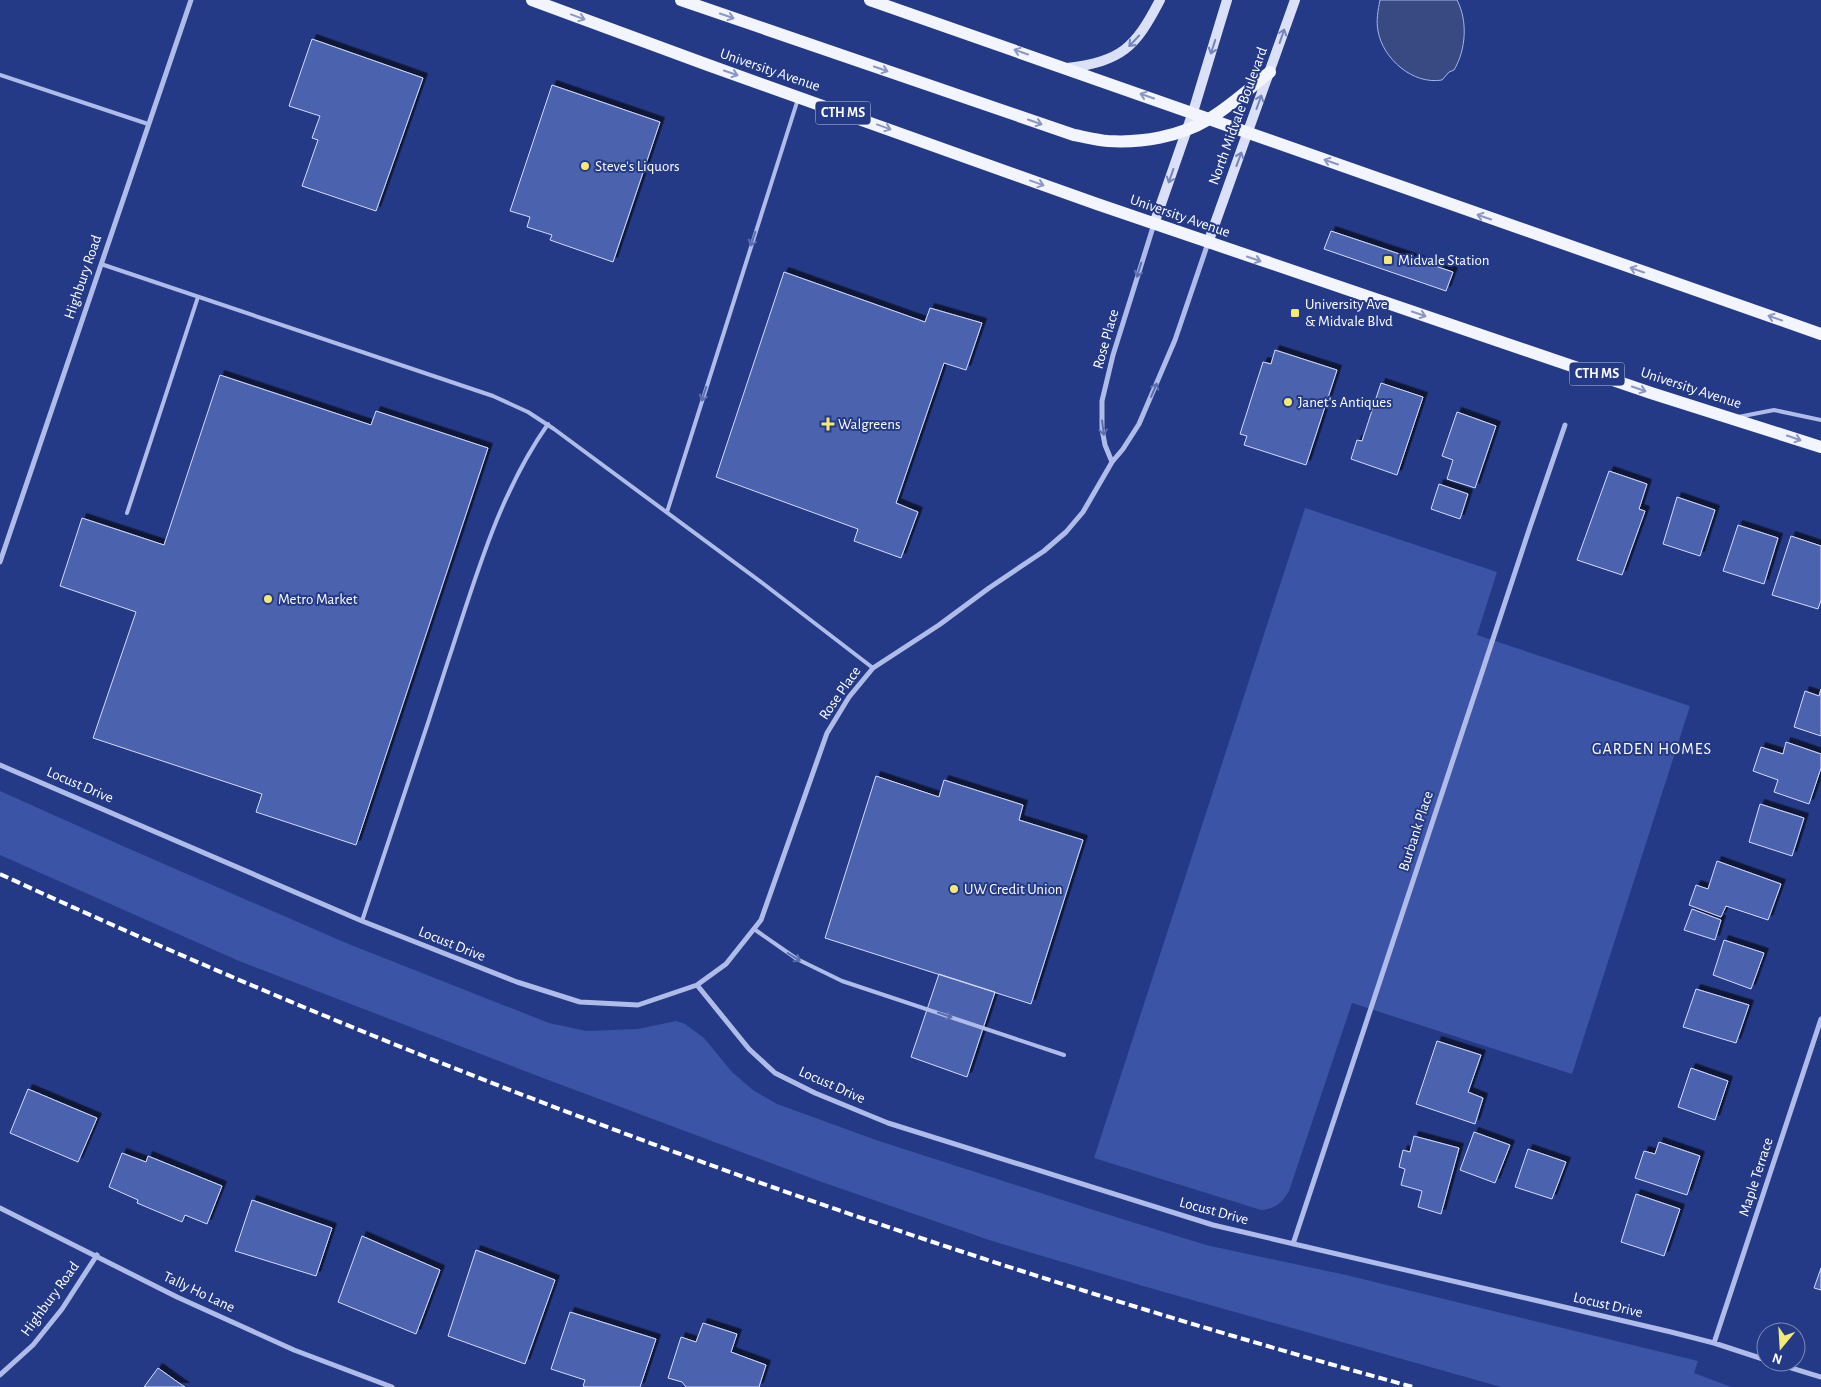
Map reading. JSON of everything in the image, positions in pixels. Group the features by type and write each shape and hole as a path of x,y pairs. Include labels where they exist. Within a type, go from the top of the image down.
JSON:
{"main road":[{"name":"University Avenue","path":"532,0 1208,243 1642,390 1821,448"},
{"path":"681,0 1074,135 1107,141 1136,141 1187,130 1210,119 1270,72"},
{"path":"870,0 1821,334"},
{"path":"1067,68 1090,65 1109,59 1130,46 1144,30 1160,0"},
{"path":"1154,224 1193,112 1227,0"},
{"name":"North Midvale Boulevard","path":"1208,243 1295,0"}],"street":[{"name":"Highbury Road","path":"0,562 191,0"},
{"name":"Rose Place","path":"1112,462 1102,429 1102,401 1116,346 1154,224"},
{"name":"Rose Place","path":"697,985 726,964 761,920 827,734 850,697 873,668 1044,552 1066,532 1083,512 1112,462 1133,435 1175,340 1208,243"},
{"name":"Burbank Place","path":"1293,1244 1565,426"},
{"name":"Locust Drive","path":"0,764 362,921 517,982 580,1002 638,1004 697,985 717,1012 749,1049 775,1073 815,1093 888,1123 1213,1225 1671,1332 1756,1357"},
{"name":"Maple Terrace","path":"1714,1343 1821,1020"},
{"name":"Tally Ho Lane","path":"0,1208 97,1255 177,1297 294,1350 392,1387"},
{"name":"Highbury Road","path":"0,1375 39,1338 62,1309 97,1255"},
{"path":"1805,1372 1821,1377"}],"lane":[{"path":"0,75 148,124"},
{"path":"667,512 798,97"},
{"path":"101,264 493,396 528,412 548,424 667,512 873,668"},
{"path":"127,513 198,297"},
{"path":"1731,418 1774,410 1821,420"},
{"path":"362,921 466,607 496,524 518,472 548,424"},
{"path":"754,928 797,959 842,981 1064,1055"}],"shaded area":[{"path":"1380,0 1457,0 1463,17 1464,35 1461,54 1454,70 1449,72 1442,80 1431,80 1410,74 1401,68 1386,51 1381,41 1377,19"},
{"path":"1305,508 1497,572 1477,635 1690,706 1572,1074 1352,1003 1289,1191 1278,1205 1261,1210 1094,1158"},
{"path":"0,791 346,943 549,1023 586,1031 638,1029 676,1021 685,1024 704,1038 732,1072 753,1090 777,1104 876,1140 1206,1245 1346,1275 1698,1361 1694,1373 1731,1387 1501,1387 1150,1288 992,1241 819,1181 543,1078 239,961 0,855"}],"building":[{"path":"312,39 423,78 376,211 302,186 318,140 312,138 320,116 289,106"},
{"name":"Steve's Liquors","path":"552,85 660,122 613,262 550,240 552,235 527,227 530,217 510,211"},
{"name":"Midvale Station","path":"1331,231 1453,272 1446,291 1324,249"},
{"name":"Walgreens","path":"784,272 925,322 930,308 982,323 966,370 944,363 896,503 918,512 901,558 854,541 858,529 716,477"},
{"name":"Janet's Antiques","path":"1275,350 1337,370 1306,465 1244,445 1247,436 1240,434 1263,362 1271,364"},
{"name":"Metro Market","path":"220,375 371,425 376,411 488,448 356,845 256,812 262,794 93,738 136,612 60,586 82,518 164,545"},
{"path":"1381,383 1423,397 1397,475 1351,459 1357,440 1362,441"},
{"path":"1457,412 1496,426 1475,488 1447,479 1453,460 1442,456"},
{"path":"1609,471 1647,484 1639,509 1645,511 1622,575 1577,560"},
{"path":"1439,484 1468,494 1460,519 1431,509"},
{"path":"1677,497 1715,510 1700,556 1663,544"},
{"path":"1738,525 1778,538 1764,584 1723,571"},
{"path":"1791,536 1821,546 1821,600 1818,609 1772,595"},
{"path":"1821,689 1821,736 1794,727 1805,691 1819,696"},
{"path":"1786,742 1821,754 1821,768 1809,804 1774,792 1778,780 1753,771 1761,747 1783,754"},
{"name":"UW Credit Union","path":"876,776 939,797 944,780 1023,805 1019,820 1083,840 1031,1004 825,938"},
{"path":"1760,804 1804,818 1792,856 1749,842"},
{"path":"1717,861 1781,884 1768,920 1726,906 1721,917 1689,905 1696,885 1708,889"},
{"path":"1692,909 1721,920 1715,940 1684,930"},
{"path":"1724,940 1764,953 1751,989 1713,975"},
{"path":"939,974 995,992 967,1077 911,1057"},
{"path":"1696,989 1749,1005 1736,1043 1683,1027"},
{"path":"1437,1041 1481,1055 1468,1092 1483,1098 1475,1124 1416,1104"},
{"path":"1691,1068 1728,1081 1715,1120 1678,1107"},
{"path":"28,1089 97,1118 78,1162 10,1133"},
{"path":"1474,1132 1510,1145 1495,1183 1460,1170"},
{"path":"1414,1136 1459,1148 1441,1214 1418,1207 1422,1191 1401,1185 1405,1169 1399,1167 1403,1150 1410,1152"},
{"path":"1659,1142 1700,1156 1687,1195 1635,1178 1644,1151 1655,1154"},
{"path":"1528,1149 1566,1162 1552,1199 1515,1187"},
{"path":"122,1153 146,1162 148,1156 222,1186 207,1224 185,1215 182,1222 137,1203 138,1200 109,1187"},
{"path":"1636,1194 1680,1209 1664,1256 1621,1242"},
{"path":"252,1200 332,1228 316,1276 235,1251"},
{"path":"362,1236 440,1270 416,1334 338,1302"},
{"path":"476,1250 555,1280 525,1364 448,1336"},
{"path":"1821,1268 1821,1290 1814,1288"},
{"path":"570,1312 656,1339 640,1387 585,1387 583,1386 585,1380 551,1369"},
{"path":"703,1323 737,1334 731,1352 766,1365 759,1387 686,1387 682,1382 668,1378 681,1337 696,1342"},
{"path":"158,1368 179,1383 185,1387 144,1387"}],"railway":[{"path":"0,874 172,951 345,1024 520,1094 696,1160 873,1222 1052,1281 1232,1336 1413,1387"}],"place":[{"name":"Steve's Liquors","path":"585,166"},
{"name":"Midvale Station","path":"1388,260"},
{"name":"University Ave & Midvale Blvd","path":"1295,313"},
{"name":"Janet's Antiques","path":"1288,402"},
{"name":"Walgreens","path":"828,424"},
{"name":"Metro Market","path":"268,599"},
{"name":"UW Credit Union","path":"954,889"}],"district":[{"name":"GARDEN HOMES","path":"1652,749"}]}
